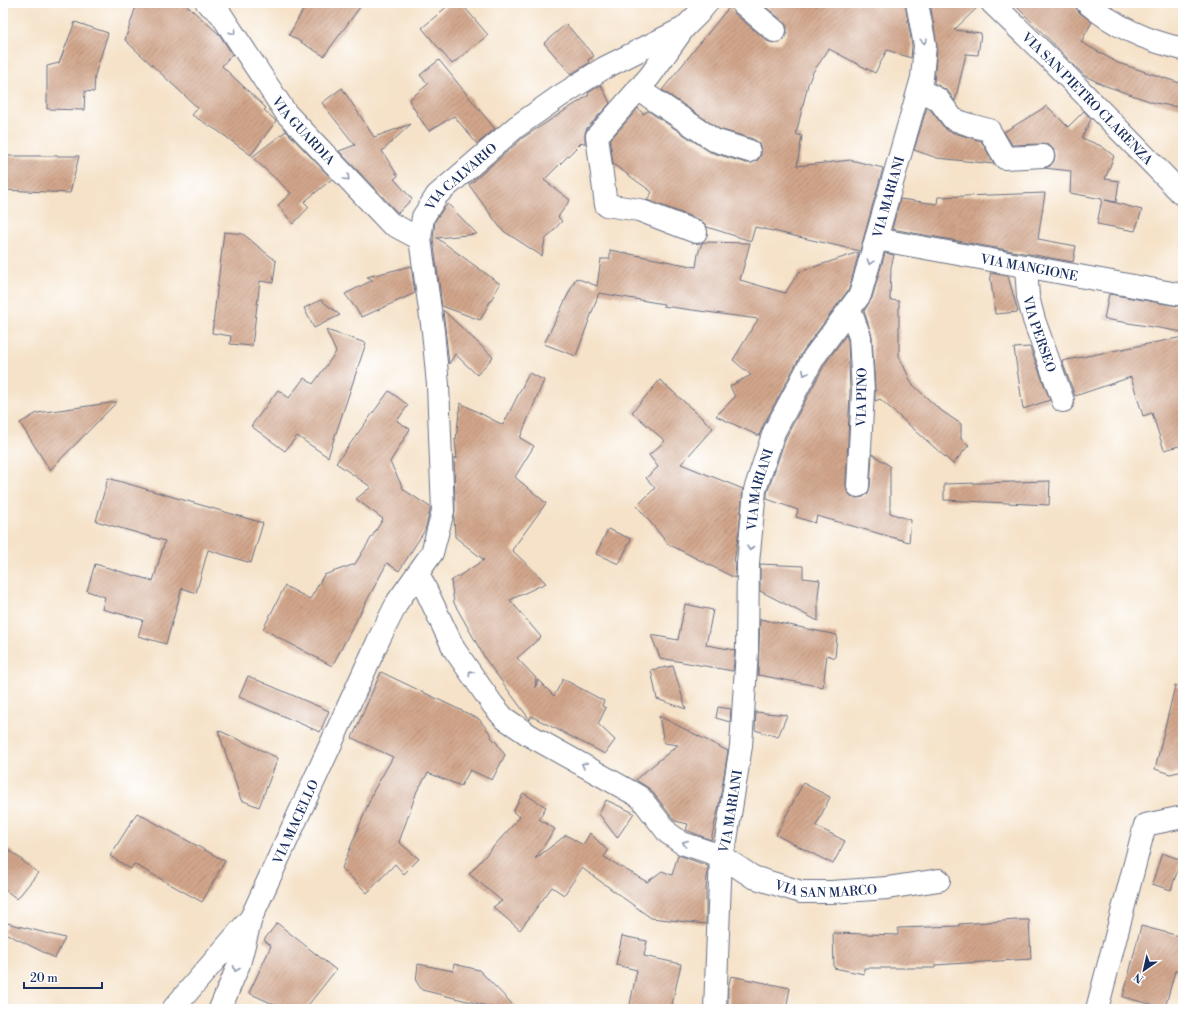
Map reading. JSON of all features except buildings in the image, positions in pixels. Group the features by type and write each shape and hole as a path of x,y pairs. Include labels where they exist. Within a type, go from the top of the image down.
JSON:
{"street":[{"name":"VIA GUARDIA","path":"207,3 220,13 286,113 390,223 420,239"},
{"name":"VIA CALVARIO","path":"418,573 432,554 443,511 438,385 433,331 420,239 422,217 437,195 516,127 560,96 604,68 684,28 707,3"},
{"path":"742,3 775,31"},
{"name":"VIA MARIANI","path":"715,1009 722,856 726,840 741,746 747,651 748,562 755,490 774,432 814,357 860,295 922,78 925,45 917,3"},
{"name":"VIA SAN PIETRO CLARENZA","path":"992,3 1052,61 1183,195"},
{"path":"1087,3 1110,20 1130,32 1183,49"},
{"path":"684,28 650,76 596,136 606,205 639,210 696,232"},
{"path":"638,89 714,140 748,151"},
{"path":"919,90 938,99 953,119 989,130 1005,158 1043,156"},
{"name":"VIA MANGIONE","path":"876,239 1183,295"},
{"name":"VIA PERSEO","path":"1026,266 1028,297 1034,320 1062,400"},
{"name":"VIA PINO","path":"850,310 860,337 863,391 858,486"},
{"name":"VIA SAN MARCO","path":"418,573 454,649 493,705 504,718 529,735 640,797 668,833 682,843 722,856 753,877 801,892 831,892 887,888 939,880"},
{"name":"VIA MACELLO","path":"220,1009 239,964 252,918 380,637 398,601 418,573"},
{"path":"1097,1009 1145,825 1183,817"},
{"path":"173,1009 252,918"}]}
